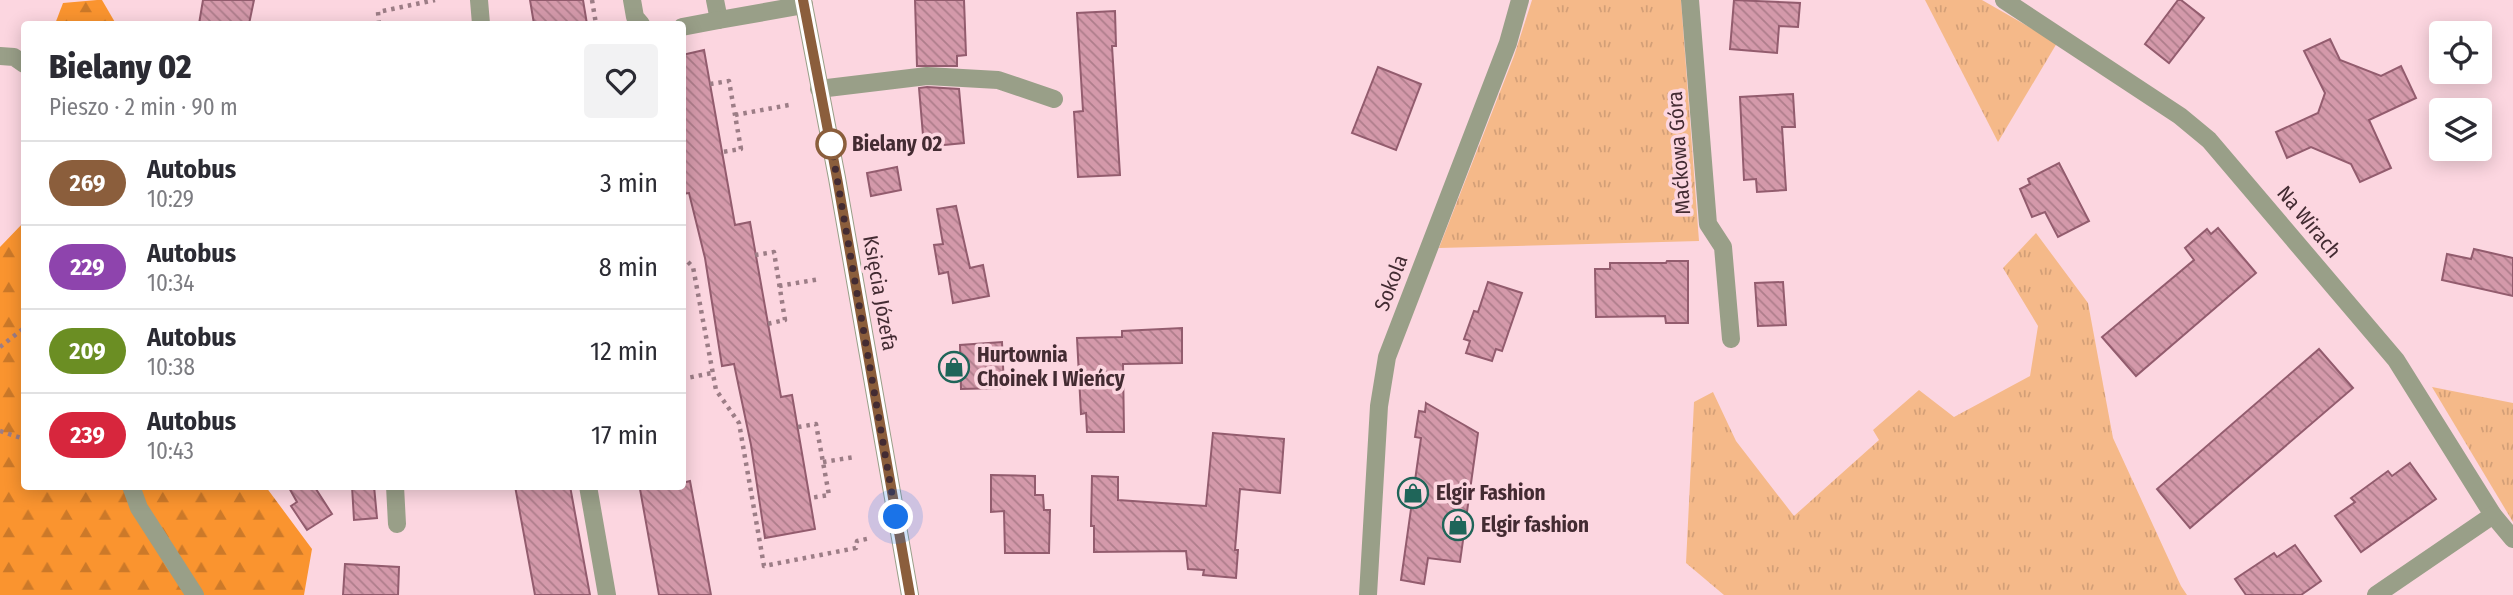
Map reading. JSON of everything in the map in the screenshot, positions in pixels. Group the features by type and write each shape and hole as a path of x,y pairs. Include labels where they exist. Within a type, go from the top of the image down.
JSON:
{"street":[{"path":"479,0 481,21"},
{"path":"632,0 638,21"},
{"path":"715,0 719,20"},
{"name":"Sokola","path":"1368,595 1379,406 1387,357 1508,43 1520,0"},
{"name":"Maćkowa Góra","path":"1690,0 1708,224 1723,247 1731,339"},
{"name":"Na Wirach","path":"2004,0 2180,116 2209,140 2396,360 2493,515 2513,539"},
{"path":"686,26 803,2"},
{"name":"Księcia Józefa","path":"803,2 837,178 910,595"},
{"path":"0,56 21,62"},
{"path":"819,89 927,76 998,80 1054,99"},
{"path":"132,490 139,508 195,595"},
{"path":"395,490 397,524"},
{"path":"589,490 607,595"},
{"path":"2376,595 2493,515"}],"path":[{"path":"378,21 377,12 435,0"},
{"path":"592,0 596,21"},
{"path":"710,84 729,81 741,149 722,152"},
{"path":"735,115 789,105"},
{"path":"755,255 774,252 785,320 767,324"},
{"path":"686,260 693,267 716,390 739,423 764,566 856,548 858,541 871,538"},
{"path":"779,286 820,279"},
{"path":"0,347 21,330"},
{"path":"686,378 712,373"},
{"path":"798,427 816,424 829,495 810,498"},
{"path":"0,431 21,438"},
{"path":"823,462 855,457"}],"green space":[{"path":"102,0 114,21 56,21 63,3"},
{"path":"1532,0 1681,0 1699,241 1439,248 1514,56"},
{"path":"1925,0 1982,0 2057,43 1998,142"},
{"path":"21,225 21,490 268,490 312,549 304,595 0,595 0,247"},
{"path":"2036,233 2088,303 2113,438 2187,595 1724,595 1686,563 1694,402 1713,392 1736,441 1794,516 1879,440 1873,430 1919,390 1954,417 2030,376 2038,326 2003,268"},
{"path":"2432,387 2513,403 2513,522"}],"building":[{"path":"203,0 254,0 250,21 200,21"},
{"path":"530,0 583,0 586,21 534,21"},
{"path":"915,0 964,0 966,55 957,56 957,66 917,66"},
{"path":"1734,0 1800,3 1798,27 1779,26 1777,53 1730,49"},
{"path":"2178,0 2204,18 2169,63 2145,44"},
{"path":"1115,11 1116,46 1112,46 1120,175 1078,177 1074,112 1083,111 1077,13"},
{"path":"2330,39 2340,60 2381,76 2401,66 2416,98 2369,120 2391,168 2360,182 2351,164 2311,147 2287,158 2276,132 2318,113 2325,93 2304,51"},
{"path":"704,50 735,225 750,222 781,397 792,395 815,529 765,538 751,445 734,364 722,366 705,258 689,193 686,193 686,54"},
{"path":"1378,67 1421,84 1396,150 1352,133"},
{"path":"919,88 959,89 964,143 924,147"},
{"path":"1793,94 1795,127 1782,127 1786,190 1757,192 1756,179 1744,180 1740,97"},
{"path":"2059,163 2089,221 2058,237 2045,212 2032,217 2020,189 2030,184 2028,179"},
{"path":"897,167 901,190 871,196 867,173"},
{"path":"956,206 970,268 983,265 989,296 953,303 948,272 939,274 934,245 943,244 937,209"},
{"path":"2218,228 2256,273 2136,376 2102,337 2194,260 2185,248 2207,229 2211,234"},
{"path":"2474,249 2513,258 2513,296 2442,280 2447,254 2471,259"},
{"path":"1688,261 1688,323 1666,323 1665,316 1596,317 1595,269 1610,269 1610,263"},
{"path":"1488,282 1522,293 1502,351 1496,349 1492,361 1466,353 1470,341 1464,339 1474,311 1478,312"},
{"path":"1783,282 1786,325 1758,326 1755,283"},
{"path":"1182,328 1182,363 1123,364 1124,432 1087,432 1086,413 1081,414 1077,338 1122,337 1122,331"},
{"path":"1002,342 1004,388 961,389 960,345"},
{"path":"2319,349 2353,388 2190,528 2157,489"},
{"path":"1426,403 1478,433 1460,562 1428,558 1424,584 1401,580 1421,438 1415,437 1419,411 1425,412"},
{"path":"1213,433 1284,439 1280,493 1240,489 1235,550 1238,550 1236,578 1203,575 1204,570 1188,569 1186,551 1094,552 1094,526 1091,526 1092,476 1118,477 1118,500 1206,506"},
{"path":"2410,463 2436,499 2361,552 2335,516 2355,502 2351,498 2388,471 2392,476"},
{"path":"991,475 1035,476 1035,495 1043,495 1044,510 1050,510 1049,553 1005,553 1004,511 991,512"},
{"path":"690,481 711,595 659,595 640,490 686,490 686,482"},
{"path":"290,490 317,490 332,514 307,530 291,506 297,502"},
{"path":"352,490 374,490 377,518 354,520"},
{"path":"516,490 571,490 590,595 535,595"},
{"path":"2295,545 2321,581 2301,595 2246,595 2235,579 2274,553 2277,557"},
{"path":"345,564 399,567 398,595 343,595"}],"bus line":[{"name":"269","path":"803,0 830,138 910,595"}],"place":[{"name":"Bielany 02","path":"831,144"},
{"name":"Hurtownia Choinek I Wieńcy","path":"954,367"},
{"name":"Elgir Fashion","path":"1413,493"},
{"name":"Elgir fashion","path":"1458,525"}],"route":[{"path":"831,144 830,138 896,517"}]}
